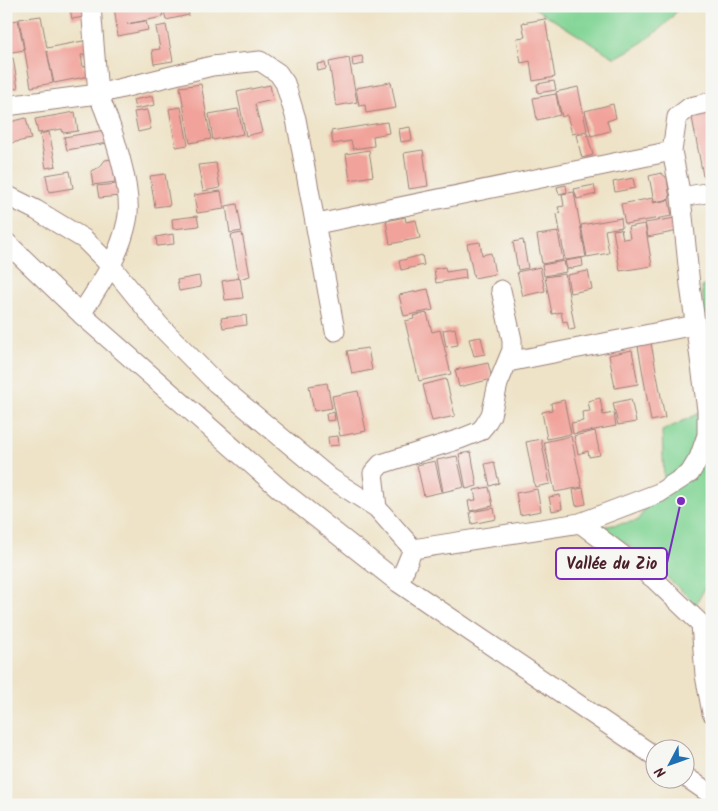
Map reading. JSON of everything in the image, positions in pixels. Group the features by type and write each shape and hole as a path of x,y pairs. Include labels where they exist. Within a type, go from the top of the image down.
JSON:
{"street":[{"path":"81,314 112,266 124,233 128,208 119,150 98,94 91,6"},
{"path":"6,106 98,94 212,66 260,61 270,65 285,82 296,119 317,224 335,331"},
{"path":"413,548 580,523 659,493 690,473 699,458 707,435 708,410 695,324 681,197 672,151 677,117 690,107 712,102"},
{"path":"317,224 672,151"},
{"path":"681,197 712,192"},
{"path":"6,196 36,210 84,239 112,266 160,325 216,382 330,478 377,508 413,548"},
{"path":"6,242 81,314 281,490 399,583 646,750"},
{"path":"377,508 373,473 376,468 414,452 480,431 491,415 498,384 508,362 512,340 501,290"},
{"path":"508,362 695,324"},
{"path":"580,523 654,579 706,626 705,675 712,713"},
{"path":"399,583 413,548"},
{"path":"696,784 712,796"}],"green space":[{"path":"531,6 680,6 659,30 615,58"},
{"path":"712,281 712,342 705,325 702,287"},
{"path":"712,395 712,576 696,604 641,554 601,527 637,521 664,481 662,431 702,412"}],"building":[{"path":"82,6 84,17 72,19 70,8"},
{"path":"114,6 161,6 163,17 127,24 146,21 148,30 118,36"},
{"path":"163,6 187,6 189,15 166,20"},
{"path":"41,16 47,48 88,40 91,53 81,55 83,67 93,65 95,75 54,83 47,51 53,83 31,87 19,19"},
{"path":"545,19 555,77 533,81 530,61 521,63 517,38 525,37 522,23"},
{"path":"18,20 24,50 6,53 6,22"},
{"path":"166,25 173,61 154,64 152,50 160,49 156,27"},
{"path":"362,56 364,64 353,66 352,58"},
{"path":"13,58 18,88 9,90 6,60"},
{"path":"349,58 357,102 336,106 329,62"},
{"path":"325,63 326,69 318,71 317,64"},
{"path":"554,81 556,90 538,93 537,84"},
{"path":"391,82 396,108 366,113 365,105 359,106 356,88"},
{"path":"201,84 211,139 190,143 180,87"},
{"path":"270,85 273,100 255,104 262,132 246,136 237,92"},
{"path":"578,87 587,131 572,134 567,115 562,117 556,92"},
{"path":"556,94 560,115 537,120 533,98"},
{"path":"153,96 155,105 135,109 133,100"},
{"path":"613,104 616,118 607,121 610,131 591,136 585,111"},
{"path":"181,107 188,145 176,147 169,109"},
{"path":"712,108 712,174 703,176 691,112"},
{"path":"238,109 243,134 213,140 209,114"},
{"path":"147,110 151,129 138,132 134,112"},
{"path":"75,112 78,131 63,133 62,129 38,133 35,119"},
{"path":"26,118 31,139 6,144 6,123"},
{"path":"387,122 389,133 373,136 374,146 353,149 351,141 333,144 331,131"},
{"path":"410,127 412,140 401,142 399,129"},
{"path":"105,130 107,143 67,150 64,137"},
{"path":"49,132 56,166 46,168 40,134"},
{"path":"587,133 593,155 582,158 576,135"},
{"path":"369,150 373,176 350,180 346,154"},
{"path":"423,150 428,186 409,189 404,153"},
{"path":"112,159 115,182 93,185 91,171 100,167 105,160"},
{"path":"216,163 220,188 203,191 198,165"},
{"path":"70,171 73,188 49,192 46,175"},
{"path":"661,173 667,178 670,199 654,202 649,176"},
{"path":"165,174 170,205 155,207 150,176"},
{"path":"633,178 635,188 615,192 613,182"},
{"path":"118,184 119,196 99,198 97,186"},
{"path":"566,185 567,192 559,194 557,187"},
{"path":"594,185 596,194 577,199 574,189"},
{"path":"221,191 224,209 197,213 194,195"},
{"path":"574,192 586,257 565,260 557,214 560,213 558,207 564,206 562,194"},
{"path":"653,198 653,203 669,200 672,216 625,224 621,204"},
{"path":"237,204 242,231 230,233 226,206"},
{"path":"197,216 199,226 173,229 172,219"},
{"path":"405,217 406,222 416,220 420,238 390,244 386,221"},
{"path":"621,218 622,227 605,230 609,253 587,257 581,225"},
{"path":"675,218 678,231 648,237 645,223"},
{"path":"645,224 652,266 620,271 613,230 621,229 623,239 630,238 628,227"},
{"path":"558,232 563,260 542,264 537,235"},
{"path":"242,233 250,276 239,279 231,235"},
{"path":"173,234 174,244 157,246 156,237"},
{"path":"523,240 528,268 518,270 513,242"},
{"path":"480,242 482,255 491,253 495,274 474,278 467,244"},
{"path":"422,255 424,265 401,270 399,261"},
{"path":"582,258 583,266 567,269 565,261"},
{"path":"564,261 566,272 544,276 542,265"},
{"path":"445,267 446,272 465,269 466,278 436,283 434,269"},
{"path":"540,267 545,291 523,296 517,272"},
{"path":"588,271 592,289 570,293 567,275"},
{"path":"565,274 575,329 569,330 567,321 563,322 561,312 552,314 545,277"},
{"path":"199,276 201,287 179,291 177,280"},
{"path":"240,278 243,298 225,300 222,281"},
{"path":"428,289 433,310 404,316 399,295"},
{"path":"427,313 432,332 440,330 451,374 419,381 405,321 414,319 413,316"},
{"path":"246,315 247,325 223,328 221,318"},
{"path":"455,328 458,345 446,347 443,330"},
{"path":"481,337 485,354 474,356 469,339"},
{"path":"651,343 665,418 651,421 638,346"},
{"path":"368,348 372,370 352,374 347,351"},
{"path":"632,350 638,384 615,388 609,355"},
{"path":"488,363 492,379 459,387 455,370"},
{"path":"446,379 455,416 432,421 423,385"},
{"path":"327,383 332,408 314,411 309,386"},
{"path":"358,391 366,431 340,436 332,396"},
{"path":"600,398 603,415 614,413 616,426 573,434 571,423 583,421 582,412 590,411 588,401"},
{"path":"631,399 636,422 618,425 613,403"},
{"path":"564,400 571,434 547,439 542,412 552,410 551,403"},
{"path":"334,412 335,420 327,421 326,414"},
{"path":"595,431 600,455 589,457 588,451 578,454 574,436"},
{"path":"338,436 339,445 329,446 328,437"},
{"path":"571,436 582,487 555,492 544,442"},
{"path":"541,439 550,484 535,487 526,442"},
{"path":"471,452 477,486 466,489 459,454"},
{"path":"457,456 464,487 443,492 437,460"},
{"path":"435,461 442,492 424,496 417,465"},
{"path":"494,462 499,483 490,486 485,464"},
{"path":"489,487 493,506 470,511 468,501 476,500 474,490"},
{"path":"583,488 586,504 576,506 573,490"},
{"path":"537,489 541,511 520,515 516,493"},
{"path":"560,495 562,509 552,511 549,497"},
{"path":"494,508 496,519 472,524 470,512"}],"place":[{"name":"Vallée du Zio","path":"681,501"}]}
